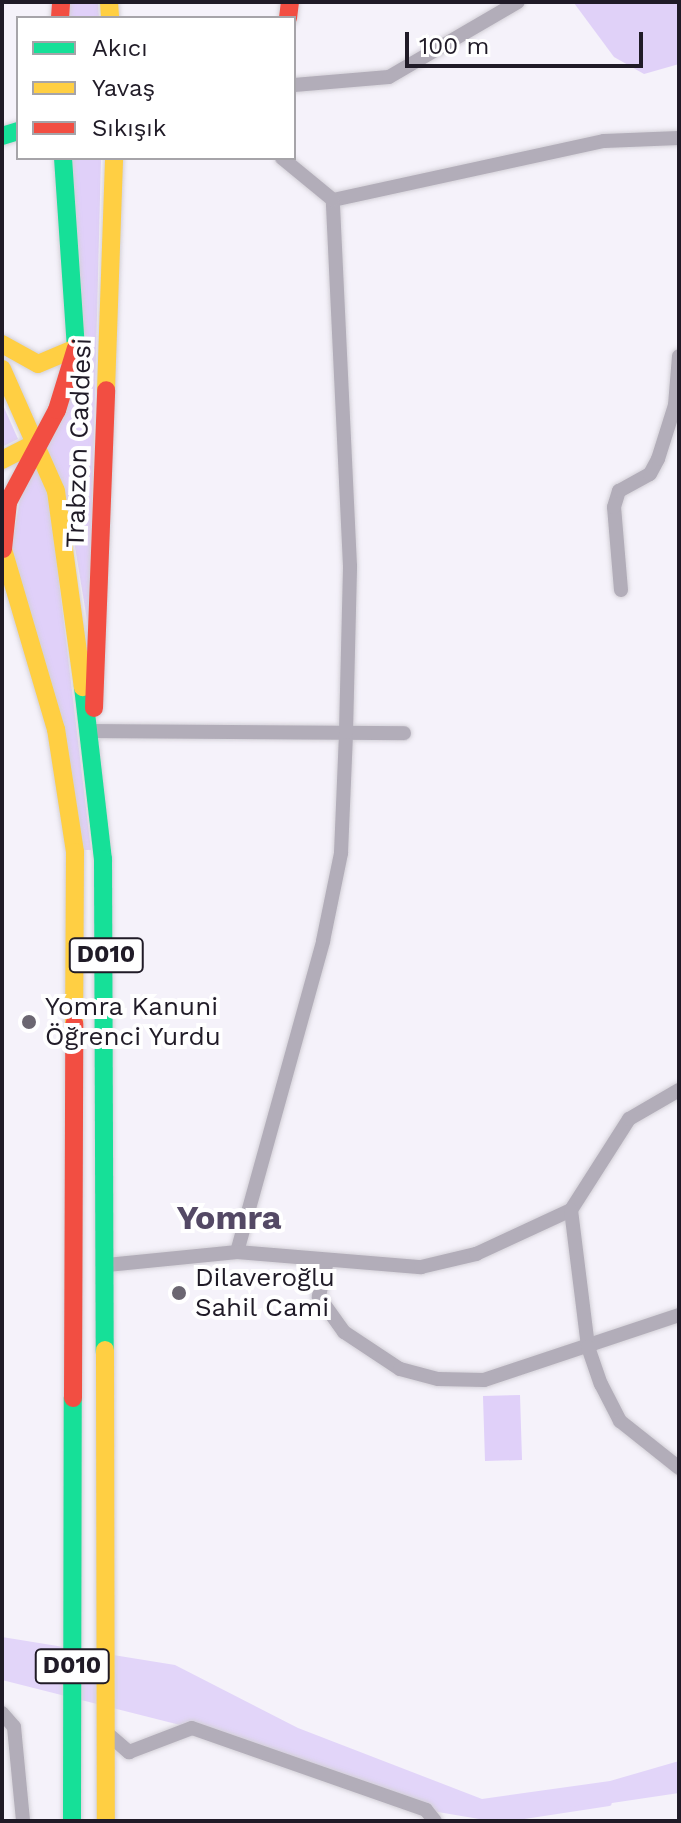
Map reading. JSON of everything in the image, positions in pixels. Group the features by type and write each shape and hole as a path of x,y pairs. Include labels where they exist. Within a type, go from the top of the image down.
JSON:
{"main road":[{"name":"Trabzon Caddesi","path":"2,547 8,502 68,385 76,348 63,160"},
{"name":"Trabzon Caddesi","path":"93,731 114,160"},
{"path":"2,344 38,364 54,363 76,348"},
{"name":"D010","path":"2,369 36,443 64,528 93,731 103,859 109,1555 106,1821"},
{"path":"2,460 36,443"},
{"name":"D010","path":"2,547 27,618 56,729 75,852 70,1555 72,1821"},
{"path":"2,578 27,618"}],"street":[{"path":"296,85 389,77 518,2"},
{"path":"333,200 604,141 679,138"},
{"path":"237,1252 323,941 341,853 350,566 333,200 284,160"},
{"path":"621,590 614,507 619,491 650,474 658,459 675,405 679,356"},
{"path":"93,731 404,733"},
{"path":"107,1265 237,1252 387,1270 451,1263 571,1210 629,1119 679,1090"},
{"path":"571,1210 588,1347 620,1421 679,1468"},
{"path":"327,1261 319,1297 327,1314 400,1369 484,1380 679,1315"},
{"path":"2,1713 14,1727 23,1821"},
{"path":"108,1733 129,1752 192,1728 426,1810 435,1821"}],"shaded area":[{"path":"68,2 98,2 99,16 68,16"},
{"path":"679,2 679,64 644,74 614,57 574,3"},
{"path":"69,160 101,160 89,632 70,517 46,445 74,391"},
{"path":"2,403 18,439 2,447"},
{"path":"38,458 50,506 91,850 83,850 11,550 20,499"},
{"path":"520,1395 522,1460 485,1461 483,1396"},
{"path":"2,1637 175,1665 298,1728 482,1799 610,1781 679,1761 679,1793 491,1821 426,1810 192,1728 2,1680"}],"waterway":[{"path":"491,1821 609,1803"}],"traffic: fast":[{"path":"2,136 16,132"},
{"path":"63,160 76,348"},
{"path":"83,687 103,859 105,1350"},
{"path":"72,1821 73,1398"}],"traffic: slow":[{"path":"109,2 110,16"},
{"path":"106,390 114,160"},
{"path":"2,344 38,364 76,348"},
{"path":"2,369 56,491 83,687"},
{"path":"2,460 36,443"},
{"path":"2,546 56,729 75,852 74,1024"},
{"path":"105,1350 106,1821"}],"traffic: jam":[{"path":"60,16 61,2"},
{"path":"288,16 290,2"},
{"path":"3,549 8,502 57,410 76,348"},
{"path":"94,708 106,390"},
{"path":"73,1398 74,1024"}],"place":[{"name":"Yomra Kanuni Öğrenci Yurdu","path":"29,1022"},
{"name":"Dilaveroğlu Sahil Cami","path":"179,1293"}],"district":[{"name":"Yomra","path":"229,1218"}]}
